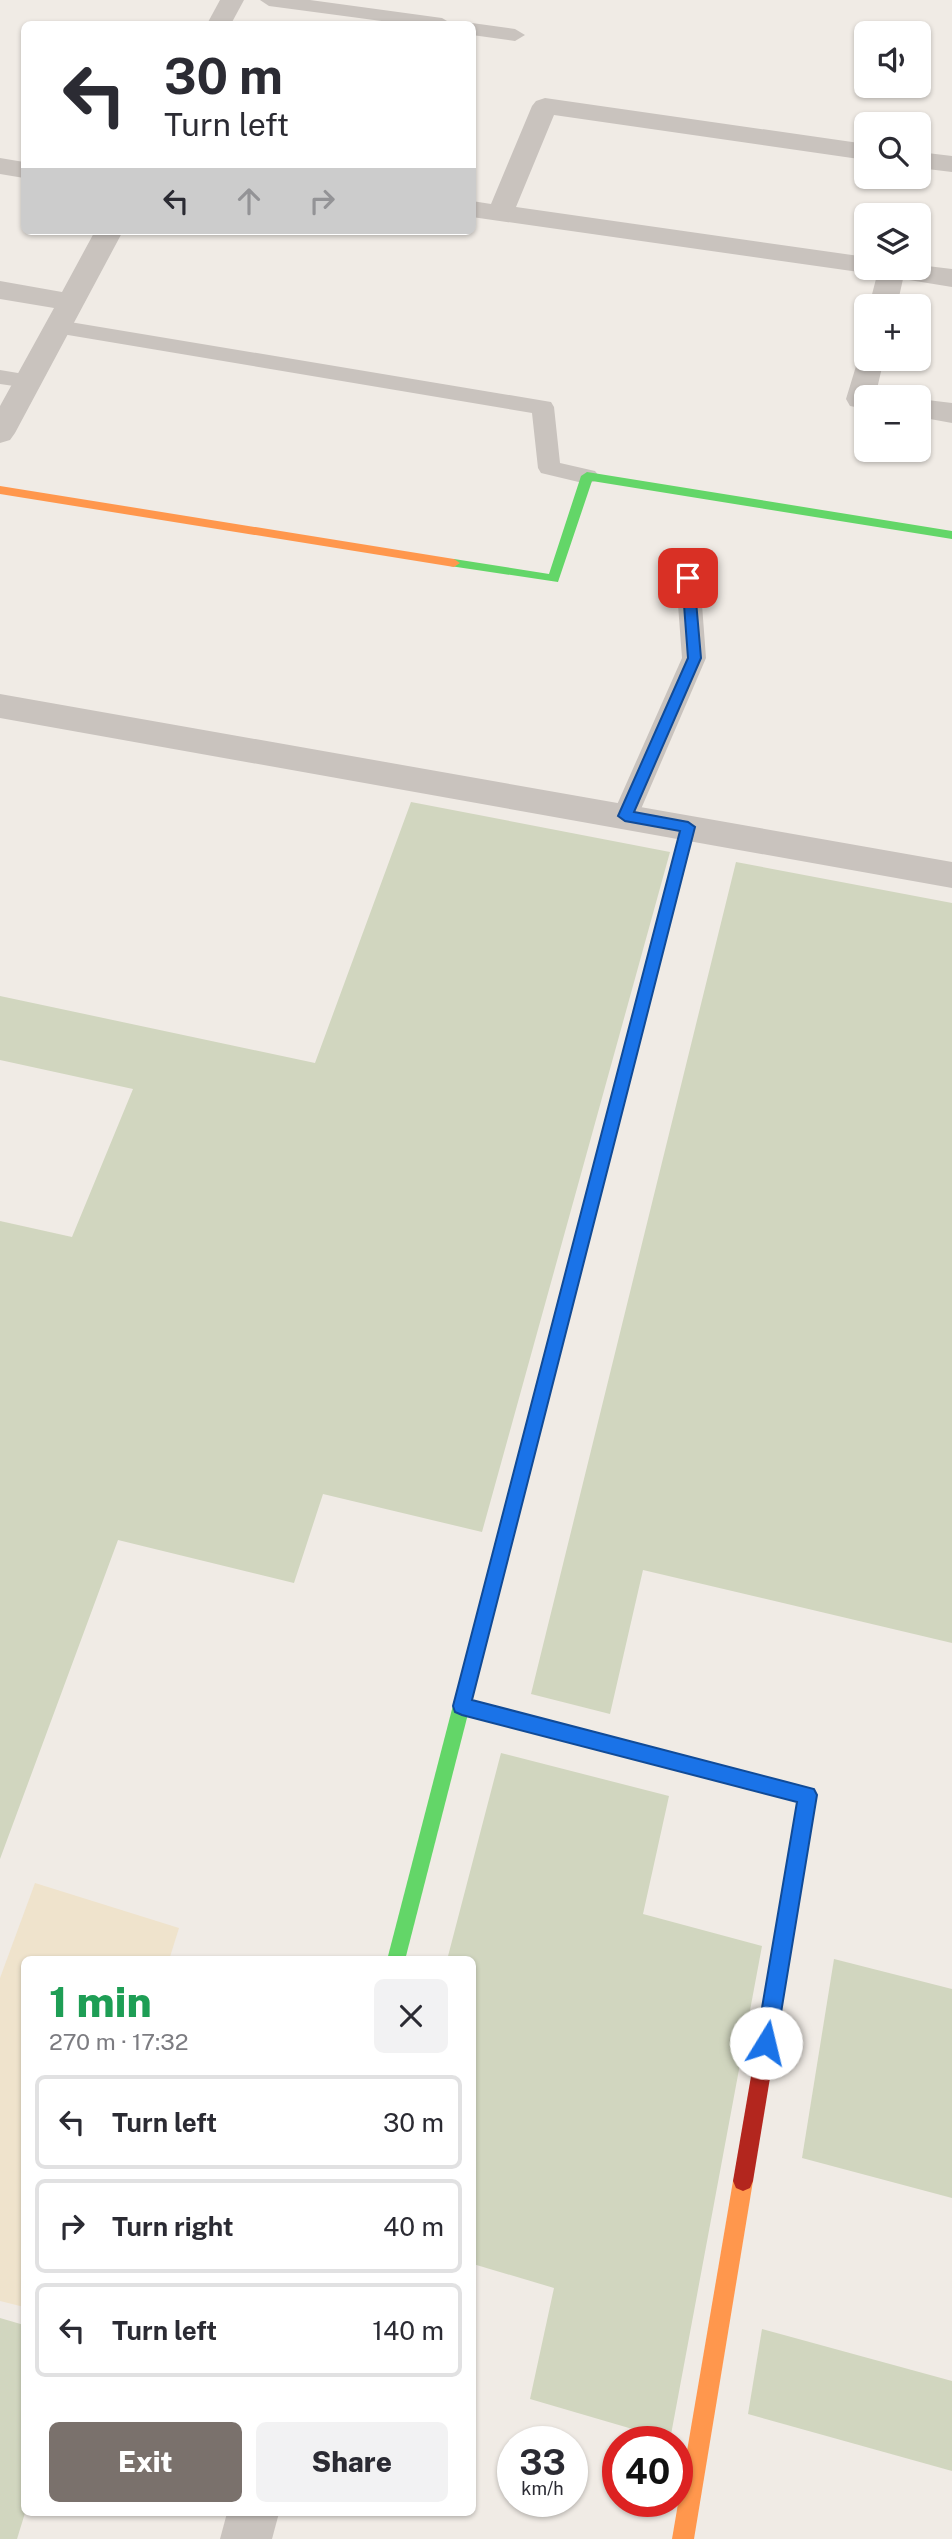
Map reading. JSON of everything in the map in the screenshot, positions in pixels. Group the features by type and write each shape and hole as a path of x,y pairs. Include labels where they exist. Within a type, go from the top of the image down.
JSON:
{"street":[{"path":"221,21 232,0"},
{"path":"501,212 545,106 854,150"},
{"path":"931,161 952,164"},
{"path":"0,166 21,170"},
{"path":"476,209 854,263"},
{"path":"0,433 107,235"},
{"path":"931,275 952,278"},
{"path":"0,290 71,302"},
{"path":"931,410 952,413"},
{"path":"0,490 554,579 587,476 952,535"},
{"path":"0,706 952,875"},
{"path":"397,1956 688,827"},
{"path":"462,1706 807,1795 683,2539"},
{"path":"246,2539 252,2516"}],"lane":[{"path":"269,0 420,21"},
{"path":"476,30 515,35"},
{"path":"58,327 543,407 549,468 587,476"},
{"path":"0,377 28,381"},
{"path":"625,816 694,658 688,578"}],"green space":[{"path":"411,802 670,852 482,1532 323,1494 294,1583 118,1540 0,1859 0,1221 72,1237 133,1089 0,1060 0,996 315,1063"},
{"path":"736,862 952,903 952,1643 643,1570 610,1714 531,1694"},
{"path":"501,1753 669,1796 643,1914 762,1946 673,2426 622,2426 530,2399 554,2288 476,2265 476,1956 448,1956"},
{"path":"834,1959 952,1989 952,2198 802,2158"},
{"path":"0,2318 21,2324 21,2516 24,2516 17,2539 0,2539"},
{"path":"762,2329 952,2381 952,2471 748,2414"}],"sand":[{"path":"35,1883 179,1928 170,1956 21,1956 21,2306 0,2301 0,1978"}],"traffic: fast":[{"path":"454,563 554,579 587,476 952,535"},
{"path":"397,1956 565,1304"}],"traffic: slow":[{"path":"0,490 454,563"},
{"path":"650,976 688,827"},
{"path":"462,1706 808,1795 790,1902"},
{"path":"683,2539 743,2181"}],"traffic: jam":[{"path":"565,1304 650,976"},
{"path":"743,2181 790,1902"}],"route":[{"path":"688,578 694,658 625,816 688,827 462,1706 807,1795 766,2043"}]}
